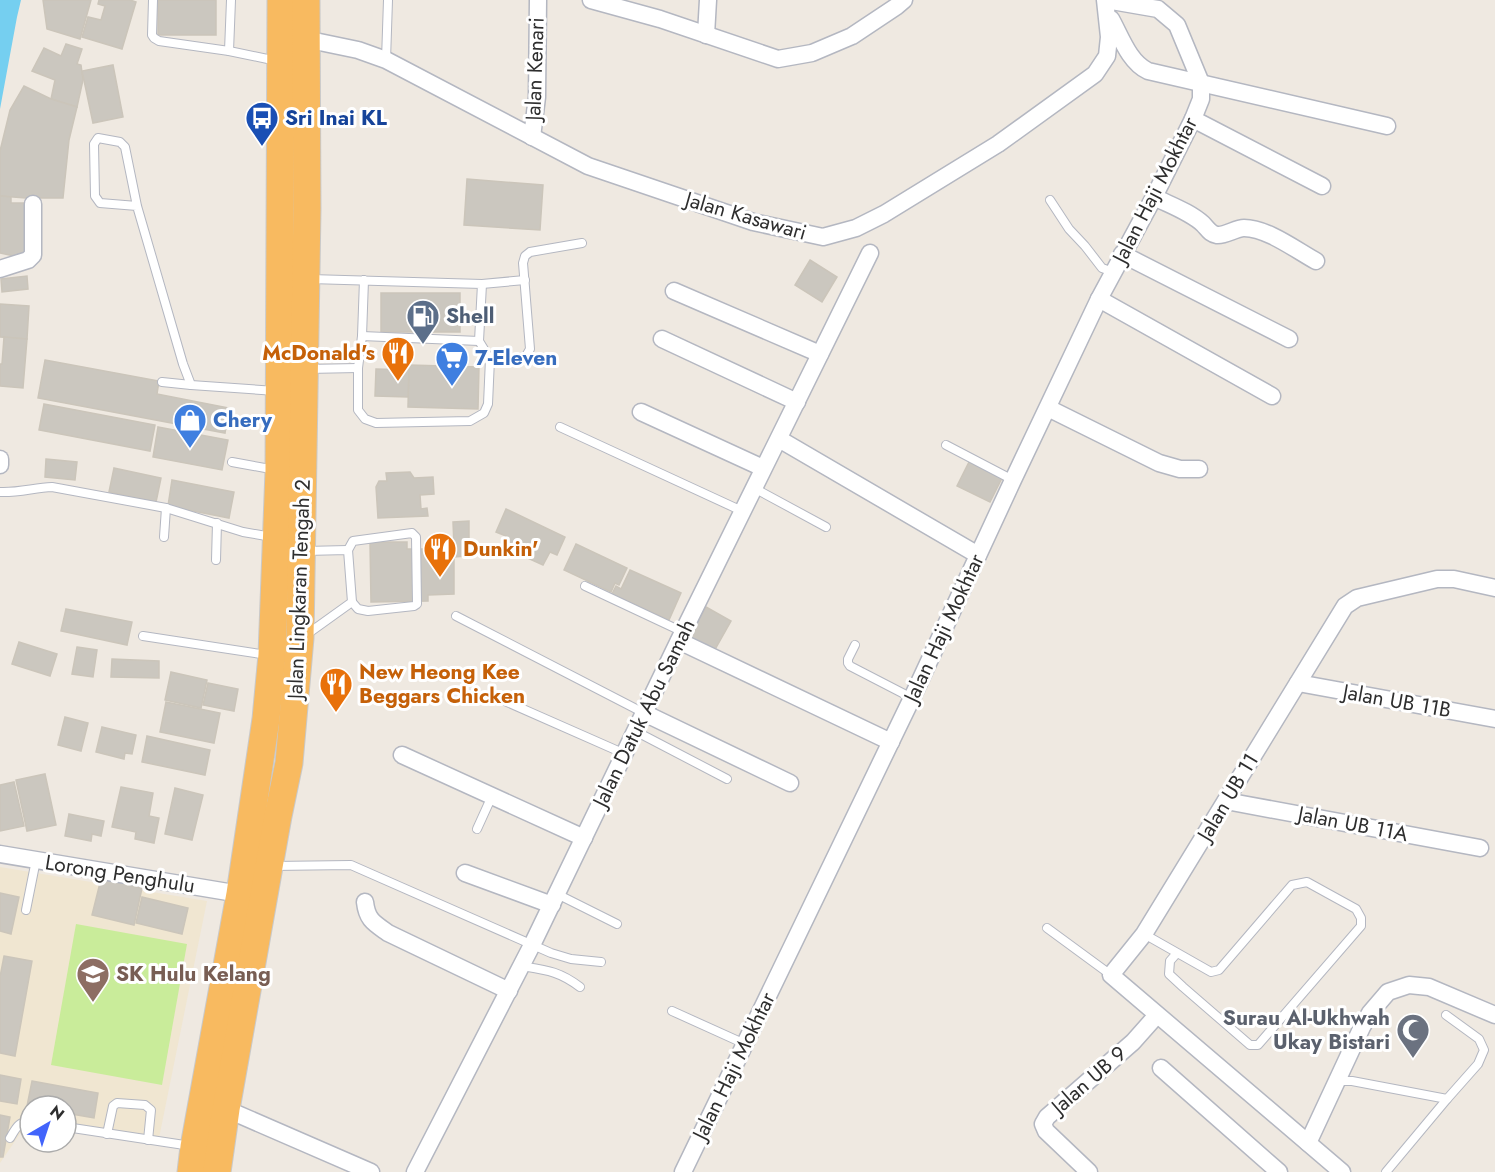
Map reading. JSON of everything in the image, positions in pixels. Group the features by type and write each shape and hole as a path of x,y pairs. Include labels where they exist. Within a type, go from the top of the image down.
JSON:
{"highway":[{"name":"Jalan Lingkaran Tengah 2","path":"193,1159 240,894 266,719 272,656 279,471 281,0"},
{"name":"Jalan Lingkaran Tengah 2","path":"217,1172 226,1109 289,763 300,638 307,197 306,0"}],"street":[{"name":"Jalan Kenari","path":"532,137 537,87 538,0"},
{"path":"591,0 660,19 778,59 812,53 852,36 904,0"},
{"path":"706,35 708,0"},
{"name":"Jalan Kasawari","path":"305,39 358,50 386,60 588,166 753,222 823,237 856,228 885,214 998,144 1095,74 1107,56 1109,37 1106,5"},
{"path":"1106,5 1133,59 1140,67 1148,71 1387,126"},
{"path":"1106,5 1158,9 1177,25 1201,83"},
{"name":"Jalan Haji Mokhtar","path":"683,1172 912,698 1099,299 1193,119 1201,99 1201,83"},
{"path":"1193,119 1322,186"},
{"path":"1154,196 1202,223 1209,232 1219,235 1243,228 1257,230 1275,237 1316,261"},
{"path":"0,268 28,260 33,255 33,204"},
{"name":"Jalan Datuk Abu Samah","path":"416,1172 532,945 870,253"},
{"path":"1122,254 1289,339"},
{"path":"674,291 820,354"},
{"path":"1099,299 1272,396"},
{"path":"662,339 797,402"},
{"path":"1048,408 1159,463 1180,469 1199,469"},
{"path":"642,412 764,468"},
{"path":"779,439 978,555"},
{"path":"0,459 0,465"},
{"name":"Jalan UB 11","path":"1114,979 1144,934 1345,606 1357,598 1437,579 1454,579 1495,588"},
{"path":"681,637 891,742"},
{"name":"Jalan UB 11B","path":"1298,683 1495,719"},
{"path":"644,713 790,783"},
{"path":"402,755 584,837"},
{"name":"Jalan UB 11A","path":"1226,801 1480,848"},
{"name":"Lorong Penghulu","path":"0,854 240,894"},
{"path":"465,873 554,899"},
{"path":"365,902 366,913 372,921 388,933 509,991"},
{"path":"1114,979 1342,1172"},
{"path":"1308,1143 1362,1027 1370,1013 1388,992 1409,985 1429,987 1495,1015"},
{"name":"Jalan UB 9","path":"1089,1172 1046,1131 1043,1124 1047,1117 1133,1042 1157,1015"},
{"path":"1161,1068 1279,1172"},
{"path":"226,1109 370,1172"}],"lane":[{"path":"153,0 152,35 159,41 280,61"},
{"path":"229,51 231,0"},
{"path":"386,60 388,0"},
{"path":"137,206 100,203 95,196 94,144 98,138 120,142 125,147 137,206 191,385"},
{"path":"1050,200 1069,229 1102,268 1113,272"},
{"path":"490,359 519,358 526,356 530,349 523,263 525,256 530,252 582,243"},
{"path":"306,279 482,284 525,280"},
{"path":"363,280 358,410 365,419 376,423 470,421 484,413 488,404 490,359 479,341 482,284"},
{"path":"362,336 479,341"},
{"path":"305,369 358,368"},
{"path":"162,382 279,391"},
{"path":"560,427 742,511"},
{"path":"946,446 1013,480"},
{"path":"232,462 279,471"},
{"path":"0,492 52,487 166,508 243,532 276,538"},
{"path":"754,488 826,527"},
{"path":"164,537 166,508"},
{"path":"216,560 218,523"},
{"path":"412,533 416,537 417,604 368,611 358,609 352,602 348,550 353,541 412,533"},
{"path":"302,551 348,550"},
{"path":"585,586 681,637"},
{"path":"300,638 352,602"},
{"path":"456,616 644,713"},
{"path":"143,636 272,656"},
{"path":"855,645 848,659 850,666 912,698"},
{"path":"491,695 625,754"},
{"path":"635,731 727,779"},
{"path":"477,829 492,796"},
{"path":"26,910 36,861"},
{"path":"270,866 351,865 550,953 601,962"},
{"path":"1144,934 1177,953 1210,972 1219,970 1292,885 1307,882 1356,909 1361,918 1361,926 1258,1045 1250,1045 1169,974 1170,961 1177,953"},
{"path":"554,899 617,924"},
{"path":"1047,928 1114,979"},
{"path":"521,966 551,971 567,977 580,987"},
{"path":"672,1011 745,1044"},
{"path":"1386,1172 1478,1064 1484,1050 1479,1039 1446,1015"},
{"path":"1337,1081 1352,1081 1447,1099"},
{"path":"106,1134 113,1106 117,1103 146,1105 151,1110 148,1140"},
{"path":"10,1138 18,1127"},
{"path":"78,1130 148,1140 193,1159"}],"shaded area":[{"name":"SK Hulu Kelang","path":"0,867 207,901 158,1143 78,1132 78,1094 18,1094 18,1137 0,1163"}],"green space":[{"path":"76,924 187,944 162,1085 51,1065"}],"water":[{"path":"0,0 21,0 0,109"}],"building":[{"path":"43,0 91,0 80,39 47,29"},
{"path":"99,0 136,2 122,49 82,37 88,17 101,20 105,6 98,4"},
{"path":"158,0 216,0 216,35 158,35"},
{"path":"66,44 82,49 77,64 81,65 83,80 77,107 51,99 55,80 32,71 44,48 61,56"},
{"path":"113,65 123,117 93,123 82,71"},
{"path":"24,86 51,99 77,107 69,140 63,198 0,196 0,151 10,110"},
{"path":"467,179 543,185 540,230 464,225"},
{"path":"0,196 11,197 11,203 28,203 24,258 0,253"},
{"path":"810,260 837,277 822,302 795,285"},
{"path":"27,276 28,289 2,292 1,279"},
{"path":"381,293 460,293 460,332 381,332"},
{"path":"0,304 29,306 27,339 0,337"},
{"path":"4,337 27,339 23,388 0,386"},
{"path":"45,360 159,381 157,394 229,408 225,433 38,398"},
{"path":"409,365 479,367 478,409 408,407"},
{"path":"376,369 409,370 408,397 375,396"},
{"path":"44,404 155,425 150,451 39,430"},
{"name":"Chery","path":"158,427 228,440 222,470 153,457"},
{"path":"46,459 77,462 75,480 45,477"},
{"path":"969,462 1002,478 990,502 957,486"},
{"path":"114,468 161,478 156,502 109,492"},
{"path":"410,472 414,478 433,477 434,494 420,495 421,509 427,508 428,516 378,518 376,487 379,481 387,481 386,473"},
{"path":"172,480 234,492 229,518 168,506"},
{"path":"506,509 565,537 557,555 550,552 543,565 501,546 506,536 496,532"},
{"path":"469,521 469,546 465,546 466,556 454,557 454,594 428,595 428,601 371,602 370,542 407,542 407,549 427,549 427,553 450,553 450,547 454,546 453,522"},
{"path":"576,544 627,568 619,585 615,583 611,592 564,570"},
{"path":"630,570 681,593 669,620 612,594 616,586 621,589"},
{"path":"706,607 731,621 713,653 688,639"},
{"path":"66,609 132,622 127,645 61,631"},
{"path":"19,642 57,654 50,676 12,664"},
{"path":"77,647 97,650 93,677 72,674"},
{"path":"112,659 159,661 159,678 111,677"},
{"path":"171,672 207,680 201,708 165,700"},
{"path":"208,683 238,689 234,711 203,705"},
{"path":"166,702 220,713 214,743 160,732"},
{"path":"65,717 88,723 81,751 58,745"},
{"path":"102,727 136,735 132,754 125,753 124,759 96,752"},
{"path":"147,736 210,750 205,775 142,762"},
{"path":"45,774 56,825 27,831 16,780"},
{"path":"14,782 24,826 0,831 0,785"},
{"path":"121,787 153,793 149,816 159,818 154,843 135,839 136,832 112,827"},
{"path":"175,788 203,795 192,840 165,834"},
{"path":"69,814 104,821 101,836 92,834 91,841 65,836"},
{"path":"101,879 142,888 134,925 92,915"},
{"path":"0,893 19,897 11,934 0,931"},
{"path":"142,897 188,908 182,934 136,923"},
{"path":"4,956 32,961 15,1056 0,1053 0,977"},
{"path":"0,1075 21,1079 17,1104 0,1101"},
{"path":"32,1081 98,1093 94,1118 78,1115 78,1094 29,1094"},
{"path":"0,1115 10,1117 3,1157 0,1157"}],"place":[{"name":"Sri Inai KL","path":"262,147"},
{"name":"Shell","path":"423,345"},
{"name":"McDonald's","path":"398,382"},
{"name":"7-Eleven","path":"452,387"},
{"name":"Chery","path":"190,449"},
{"name":"Dunkin'","path":"440,578"},
{"name":"New Heong Kee Beggars Chicken","path":"336,713"},
{"name":"SK Hulu Kelang","path":"93,1003"},
{"name":"Surau Al-Ukhwah Ukay Bistari","path":"1413,1059"}]}
